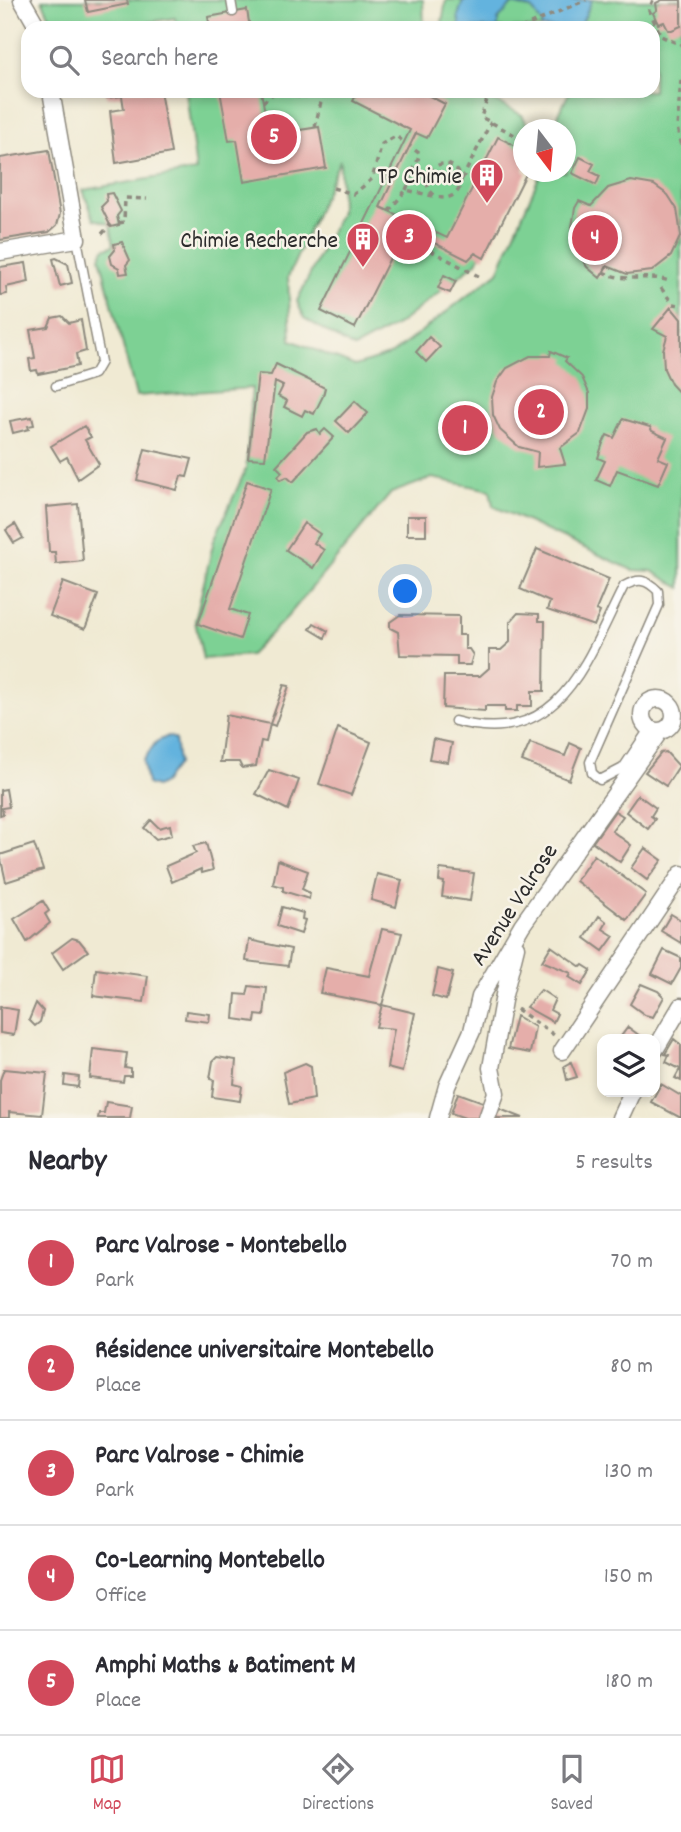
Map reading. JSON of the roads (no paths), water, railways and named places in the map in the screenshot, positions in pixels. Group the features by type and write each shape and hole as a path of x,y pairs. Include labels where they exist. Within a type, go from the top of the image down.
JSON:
{"street":[{"path":"22,0 34,21"},
{"path":"0,252 77,239 52,98"},
{"name":"Avenue Valrose","path":"438,1118 447,1086 472,1031 480,997 522,925 654,730 669,726 681,692"},
{"path":"654,730 641,716 647,702 663,699 674,712"},
{"path":"564,1047 681,874"},
{"path":"487,1118 496,1093 491,1068 504,995 522,925"},
{"path":"660,1042 681,1006"},
{"path":"620,1118 630,1097"}],"lane":[{"path":"231,0 233,12"},
{"path":"56,386 94,374 101,362 77,239"},
{"path":"455,721 483,729 523,722 561,699 574,684 624,586 636,580 648,581 658,591 659,604 590,762 592,773 600,780 623,768 654,730"}],"water":[{"path":"463,0 592,0 583,21 540,21 532,9 512,4 498,21 459,21"},
{"path":"168,736 175,739 178,763 163,783 156,787 147,784 143,761 156,742"}],"place":[{"name":"Amphi Maths & Batiment M","path":"274,137"},
{"name":"TP Chimie","path":"487,205"},
{"name":"Parc Valrose - Chimie","path":"409,237"},
{"name":"Co-Learning Montebello","path":"595,238"},
{"name":"Chimie Recherche","path":"363,269"},
{"name":"Résidence universitaire Montebello","path":"541,412"},
{"name":"Parc Valrose - Montebello","path":"465,428"}]}
